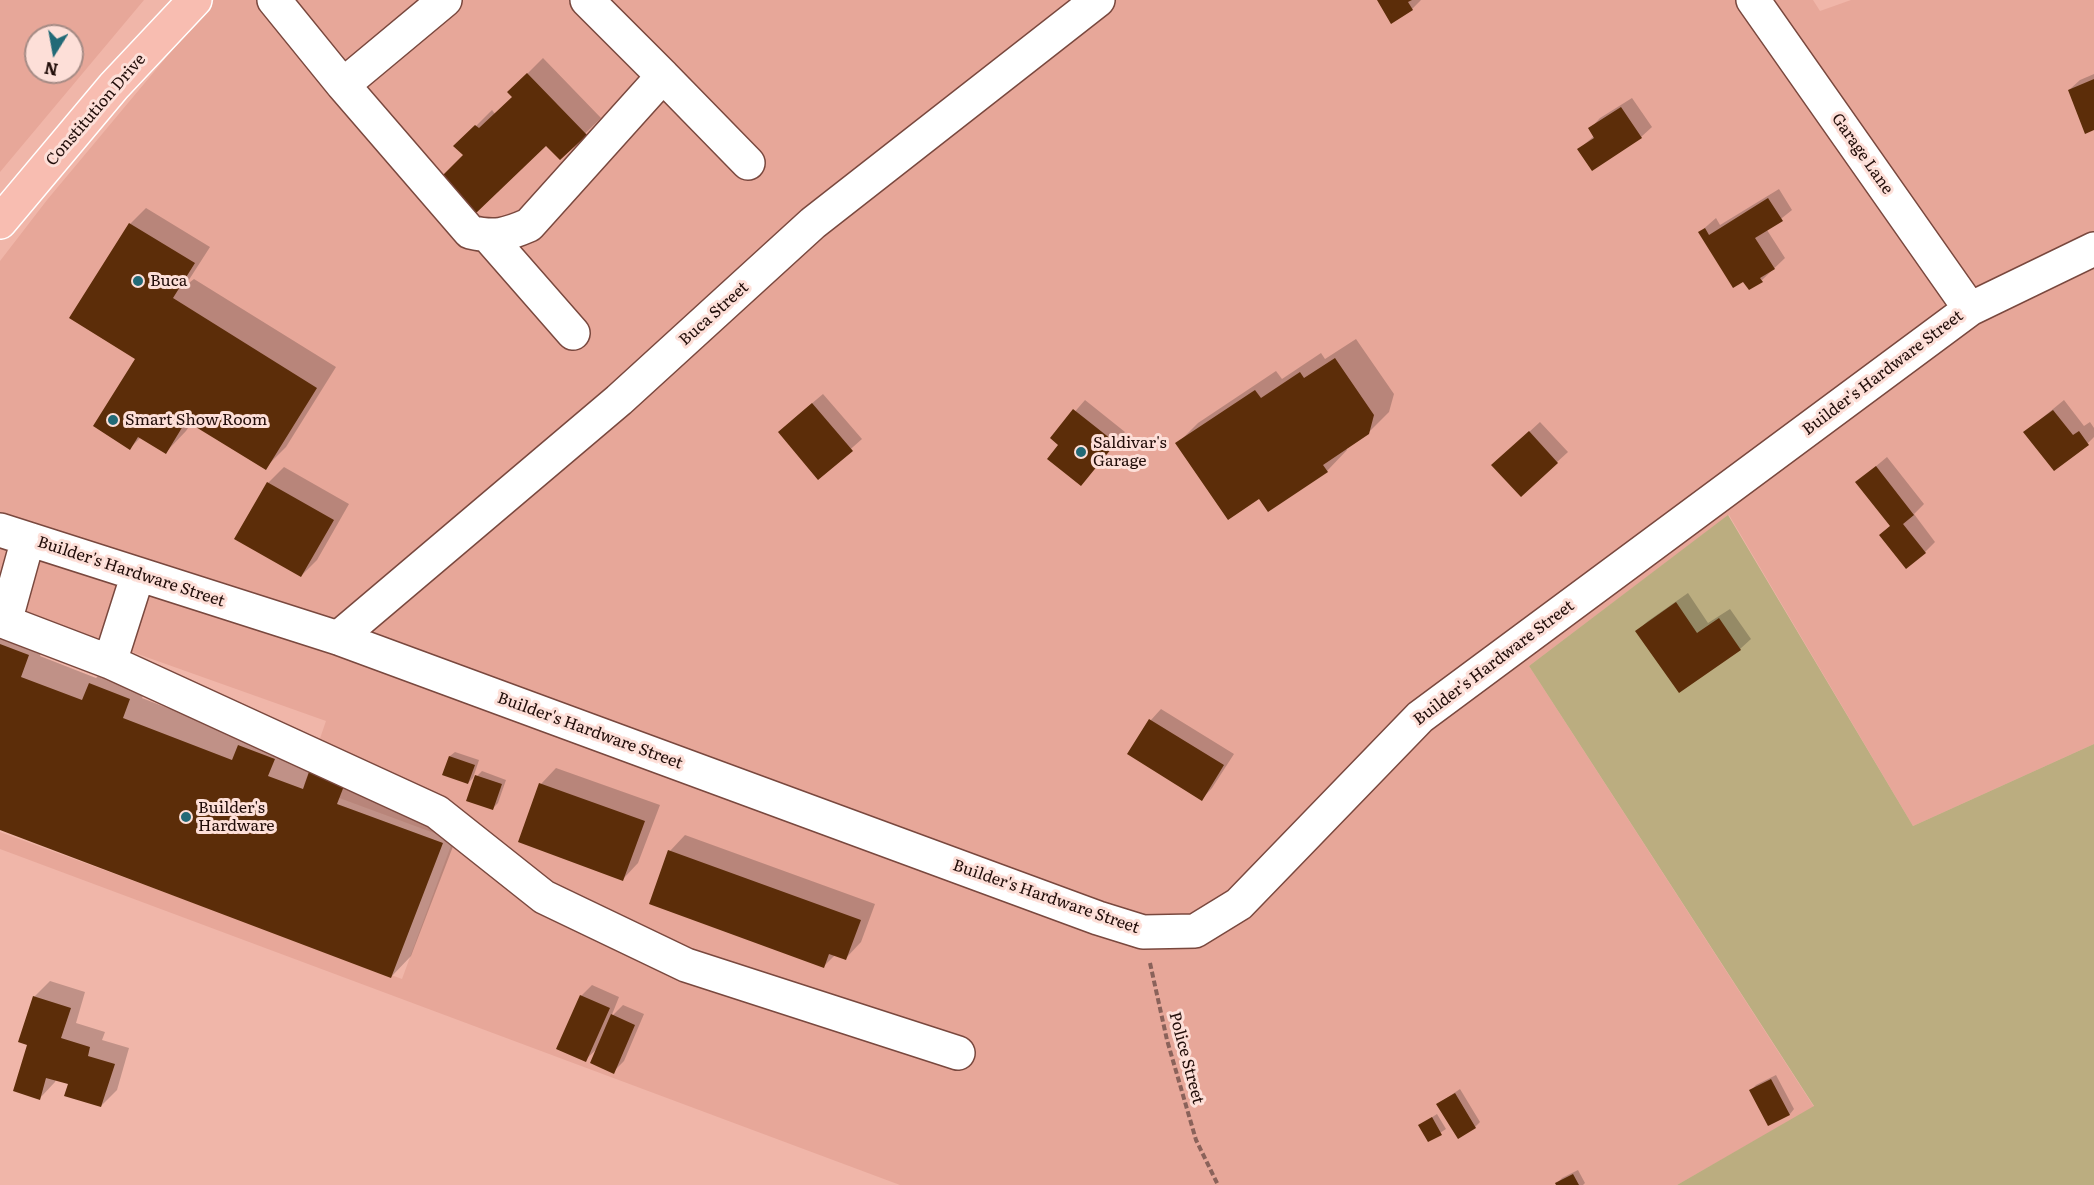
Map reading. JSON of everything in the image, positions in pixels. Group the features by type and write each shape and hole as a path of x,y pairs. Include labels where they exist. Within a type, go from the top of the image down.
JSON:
{"main road":[{"name":"Constitution Drive","path":"0,222 114,86 195,0"}],"street":[{"path":"274,0 470,232 489,237 510,233 529,225 663,76"},
{"path":"343,84 445,0"},
{"path":"587,0 748,163"},
{"name":"Buca Street","path":"338,638 619,400 813,224 1098,0"},
{"name":"Garage Lane","path":"1754,0 1970,309"},
{"path":"489,237 573,333"},
{"name":"Builder's Hardware Street","path":"14,534 338,638 1143,932 1195,931 1239,904 1420,717 1970,309 2094,249"},
{"path":"14,534 2,621 110,662 437,812 544,897 686,965 958,1053"},
{"path":"110,662 138,574"}],"path":[{"name":"Police Street","path":"1143,932 1167,1040 1196,1140 1218,1185"}],"shaded area":[{"path":"0,0 144,0 84,72 84,24 24,24 24,84 74,84 0,172"},
{"path":"214,0 1813,0 1820,11 1851,0 2094,0 2094,744 1913,826 1729,515 1529,666 1814,1107 1677,1185 900,1185 0,849 0,832 402,979 453,840 304,785 326,721 0,605 0,261 47,200"},
{"path":"1728,515 1913,826 2094,744 2094,1185 1677,1185 1814,1106 1529,666"}],"building":[{"path":"1377,0 1412,0 1408,2 1413,10 1391,24"},
{"path":"527,73 587,135 560,160 546,146 474,215 439,179 463,155 453,146 475,125 479,128 512,97 507,92"},
{"path":"2094,79 2094,130 2085,134 2068,90"},
{"path":"1621,107 1642,138 1592,171 1577,149 1594,138 1588,128"},
{"path":"1768,198 1783,221 1755,238 1775,269 1760,278 1763,282 1749,290 1743,282 1733,288 1698,232 1705,228 1709,235"},
{"path":"129,223 195,263 173,298 317,388 266,470 186,421 166,454 138,437 130,450 93,426 135,359 69,318"},
{"path":"1335,358 1374,415 1369,434 1323,465 1328,472 1268,512 1259,499 1228,520 1175,443 1255,390 1261,398 1300,372 1304,378"},
{"path":"812,403 853,451 818,480 778,432"},
{"name":"Saldivar's Garage","path":"1073,409 1116,443 1081,486 1047,459 1058,445 1050,438"},
{"path":"2053,410 2073,435 2079,431 2089,445 2054,471 2023,432"},
{"path":"1529,431 1558,463 1521,497 1491,465"},
{"path":"1876,466 1914,515 1903,524 1926,553 1906,569 1879,535 1890,526 1855,482"},
{"path":"267,482 334,520 301,577 234,539"},
{"path":"1676,602 1697,633 1719,618 1741,650 1679,693 1635,631"},
{"name":"Builder's Hardware","path":"0,644 29,655 21,677 82,700 89,683 130,699 123,718 232,760 238,745 275,759 268,776 303,789 309,772 344,786 337,804 443,843 391,978 0,830"},
{"path":"1149,719 1224,765 1202,801 1127,754"},
{"path":"449,756 475,765 468,784 442,775"},
{"path":"475,775 502,784 493,810 466,801"},
{"path":"539,783 645,821 623,881 518,842"},
{"path":"668,850 861,920 846,960 829,954 824,968 649,904"},
{"path":"580,995 610,1008 586,1062 556,1049"},
{"path":"33,996 71,1008 61,1038 90,1047 88,1056 115,1064 101,1107 64,1096 68,1084 46,1078 40,1100 13,1091 27,1045 18,1042"},
{"path":"611,1014 635,1025 614,1074 590,1063"},
{"path":"1771,1079 1790,1115 1768,1126 1749,1090"},
{"path":"1455,1093 1476,1128 1458,1139 1436,1104"},
{"path":"1432,1117 1442,1135 1428,1142 1418,1125"},
{"path":"1573,1174 1579,1185 1556,1185 1555,1183"}],"place":[{"name":"Buca","path":"138,281"},
{"name":"Smart Show Room","path":"113,420"},
{"name":"Saldivar's Garage","path":"1081,452"},
{"name":"Builder's Hardware","path":"186,817"}]}
